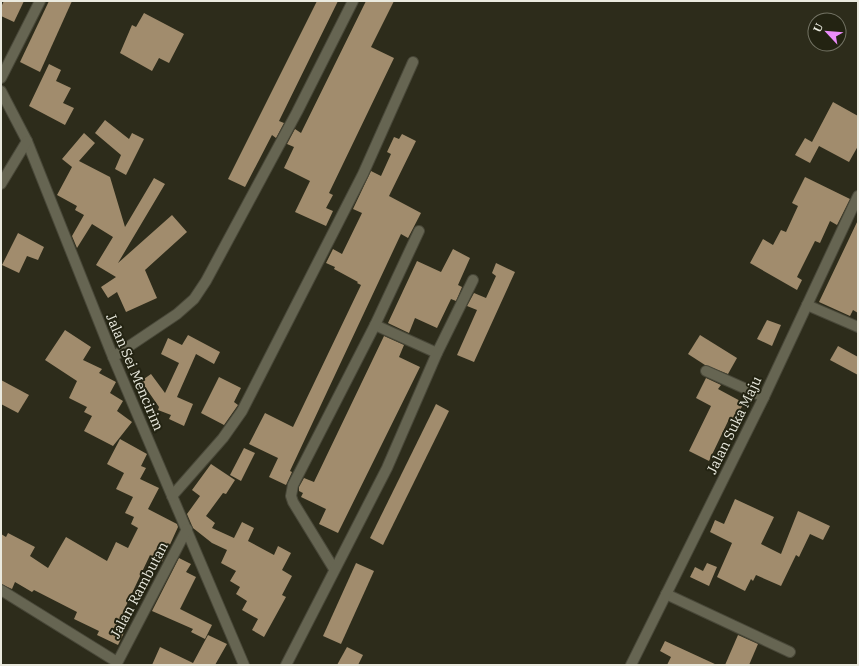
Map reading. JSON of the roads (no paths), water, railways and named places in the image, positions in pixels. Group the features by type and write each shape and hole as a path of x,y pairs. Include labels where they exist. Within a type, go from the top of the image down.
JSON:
{"street":[{"path":"1,78 40,1"},
{"path":"113,357 177,314 198,293 293,119 353,1"},
{"path":"172,496 223,438 242,411 363,174 412,62"},
{"name":"Jalan Sei Mencirim","path":"1,91 27,141 113,357 244,665"},
{"path":"1,184 27,141"},
{"name":"Jalan Suka Maju","path":"631,665 764,397 858,196"},
{"path":"334,569 293,502 291,496 293,485 375,324 419,231"},
{"path":"286,665 334,569 350,542 386,468 437,353 473,280"},
{"path":"807,305 858,328"},
{"path":"375,324 437,353"},
{"path":"706,371 764,397"},
{"name":"Jalan Rambutan","path":"116,664 187,529"},
{"path":"1,590 116,664"},
{"path":"666,594 790,652"}]}
